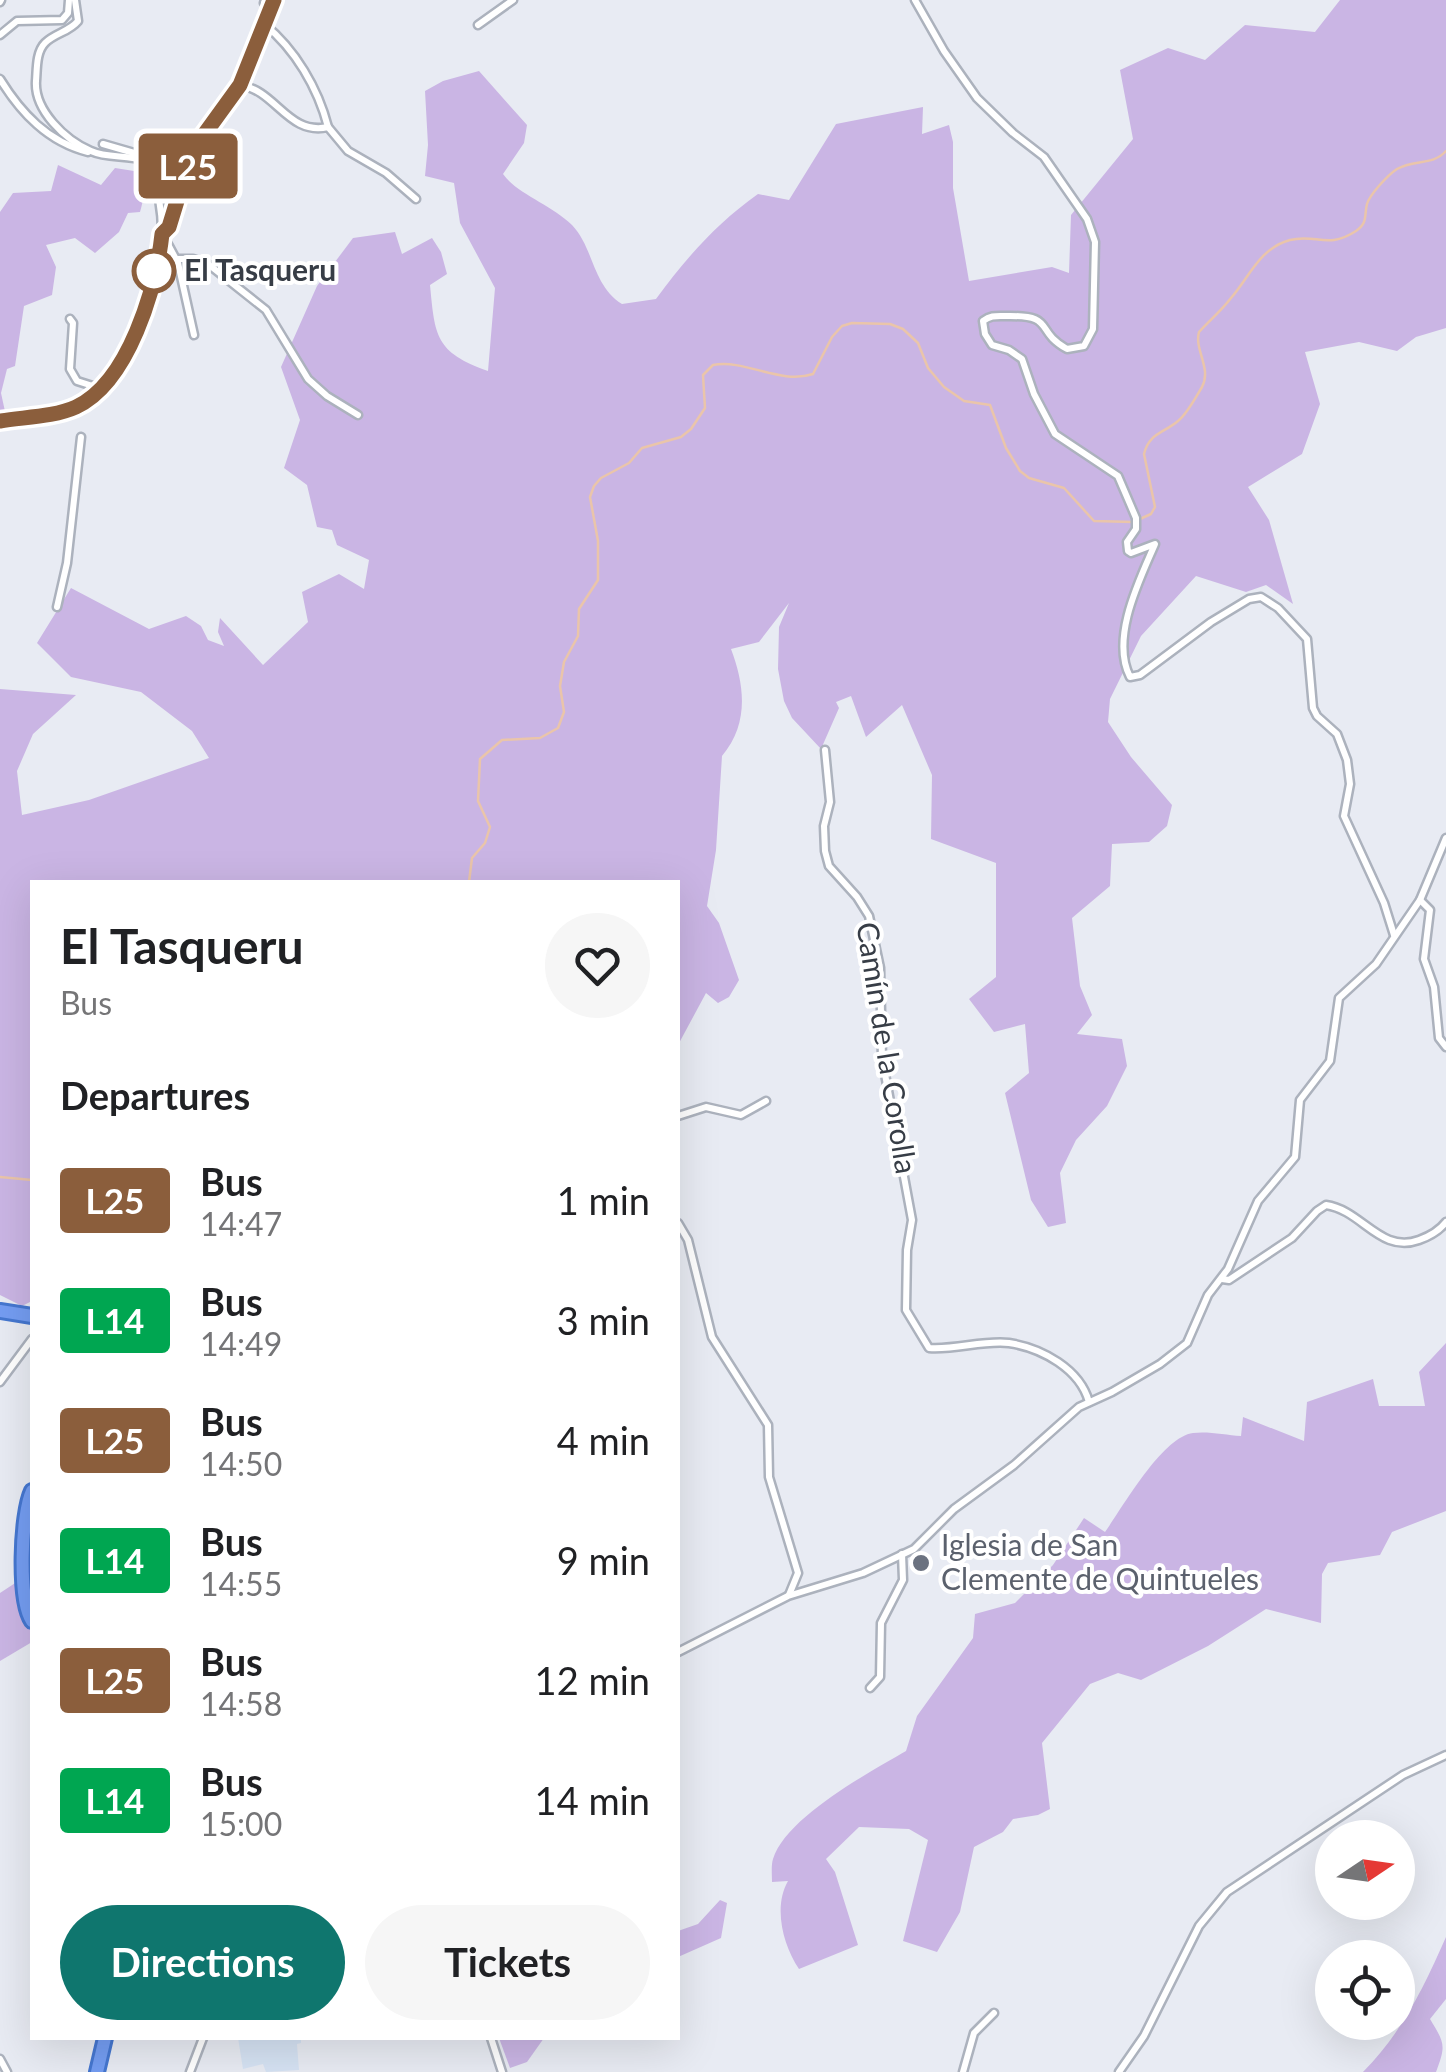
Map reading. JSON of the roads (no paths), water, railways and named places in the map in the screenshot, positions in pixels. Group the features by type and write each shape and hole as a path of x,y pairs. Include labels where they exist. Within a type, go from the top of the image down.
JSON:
{"highway":[{"path":"0,1311 30,1316"},
{"path":"30,1500 24,1526 25,1602 30,1616"},
{"path":"100,2072 105,2040"}],"street":[{"path":"0,35 17,21 62,20 72,0"},
{"path":"72,0 78,21 46,42 41,50 36,88 43,111 93,152"},
{"path":"0,421 69,410 88,400 132,348 142,322 162,234 169,227 189,162 240,85 264,24 265,3 274,0"},
{"path":"478,25 513,0"},
{"path":"915,0 977,98 1012,133 1044,157 1088,219 1094,242 1093,329 1084,346 1072,349 1058,344 1042,322 1032,316 992,316 983,321 982,328 992,345 1022,359 1034,394 1055,434 1118,476 1137,521 1127,542 1128,552 1136,552 1151,542 1155,546 1144,565 1130,614 1124,654 1127,674 1140,675 1211,622 1254,598 1268,600 1287,616 1306,639 1313,708 1336,734 1350,772 1344,816 1384,903 1394,936"},
{"path":"264,24 283,40 315,90 328,127 348,150 386,173 416,199"},
{"path":"0,79 16,104 46,134 83,152 189,162"},
{"path":"240,85 255,88 304,128 328,127"},
{"path":"103,144 147,159"},
{"path":"147,159 162,234 176,259 194,335"},
{"path":"176,259 208,264 266,310 308,380 358,415"},
{"path":"70,319 70,368 88,400"},
{"path":"77,381 99,388"},
{"path":"57,607 67,563 80,437"},
{"name":"Camín de la Corolla","path":"825,750 830,802 824,836 829,866 864,907 880,968 882,1058 912,1220 906,1310 929,1348 1008,1343 1038,1351 1070,1373 1089,1402"},
{"path":"680,1651 788,1596 870,1570 924,1542 954,1509 1014,1465 1079,1407 1112,1392 1180,1350 1192,1335 1208,1295 1221,1279 1258,1201 1296,1156 1300,1100 1330,1061 1339,998 1376,964 1420,900 1446,838"},
{"path":"1420,900 1430,910 1424,959 1434,987 1437,1029 1446,1047"},
{"path":"680,1115 706,1106 740,1116 766,1101"},
{"path":"1221,1279 1229,1280 1281,1246 1316,1210 1326,1206 1342,1210 1387,1240 1400,1244 1429,1236 1446,1222"},
{"path":"680,1226 688,1240 712,1336 769,1429 769,1477 798,1574 795,1588 788,1596"},
{"path":"0,1382 30,1342"},
{"path":"870,1688 880,1677 881,1623 903,1580 902,1554"},
{"path":"1119,2072 1144,2036 1199,1926 1227,1892 1403,1775 1446,1755"},
{"path":"963,2072 974,2033 994,2013"},
{"path":"190,2072 203,2040"},
{"path":"492,2040 502,2072"},
{"path":"0,2059 7,2072"}],"waterway":[{"path":"1140,519 1155,507 1144,454 1146,447 1153,437 1185,414 1205,380 1199,332 1271,249 1299,238 1346,237 1360,228 1375,190 1397,169 1435,159 1446,151"},
{"path":"469,880 472,858 485,843 490,827 478,801 480,759 502,740 540,738 558,728 564,712 560,686 564,662 578,636 579,609 598,580 598,541 590,497 594,486 629,463 642,448 681,437 691,429 705,408 703,375 713,365 738,365 801,377 813,374 842,326 890,324 903,329 918,343 928,368 944,387 964,401 990,405 1006,448 1020,471 1029,478 1064,488 1094,521 1133,522"},
{"path":"0,1177 30,1180"}],"place":[{"name":"El Tasqueru","path":"154,271"},
{"name":"Iglesia de San Clemente de Quintueles","path":"921,1563"}]}
